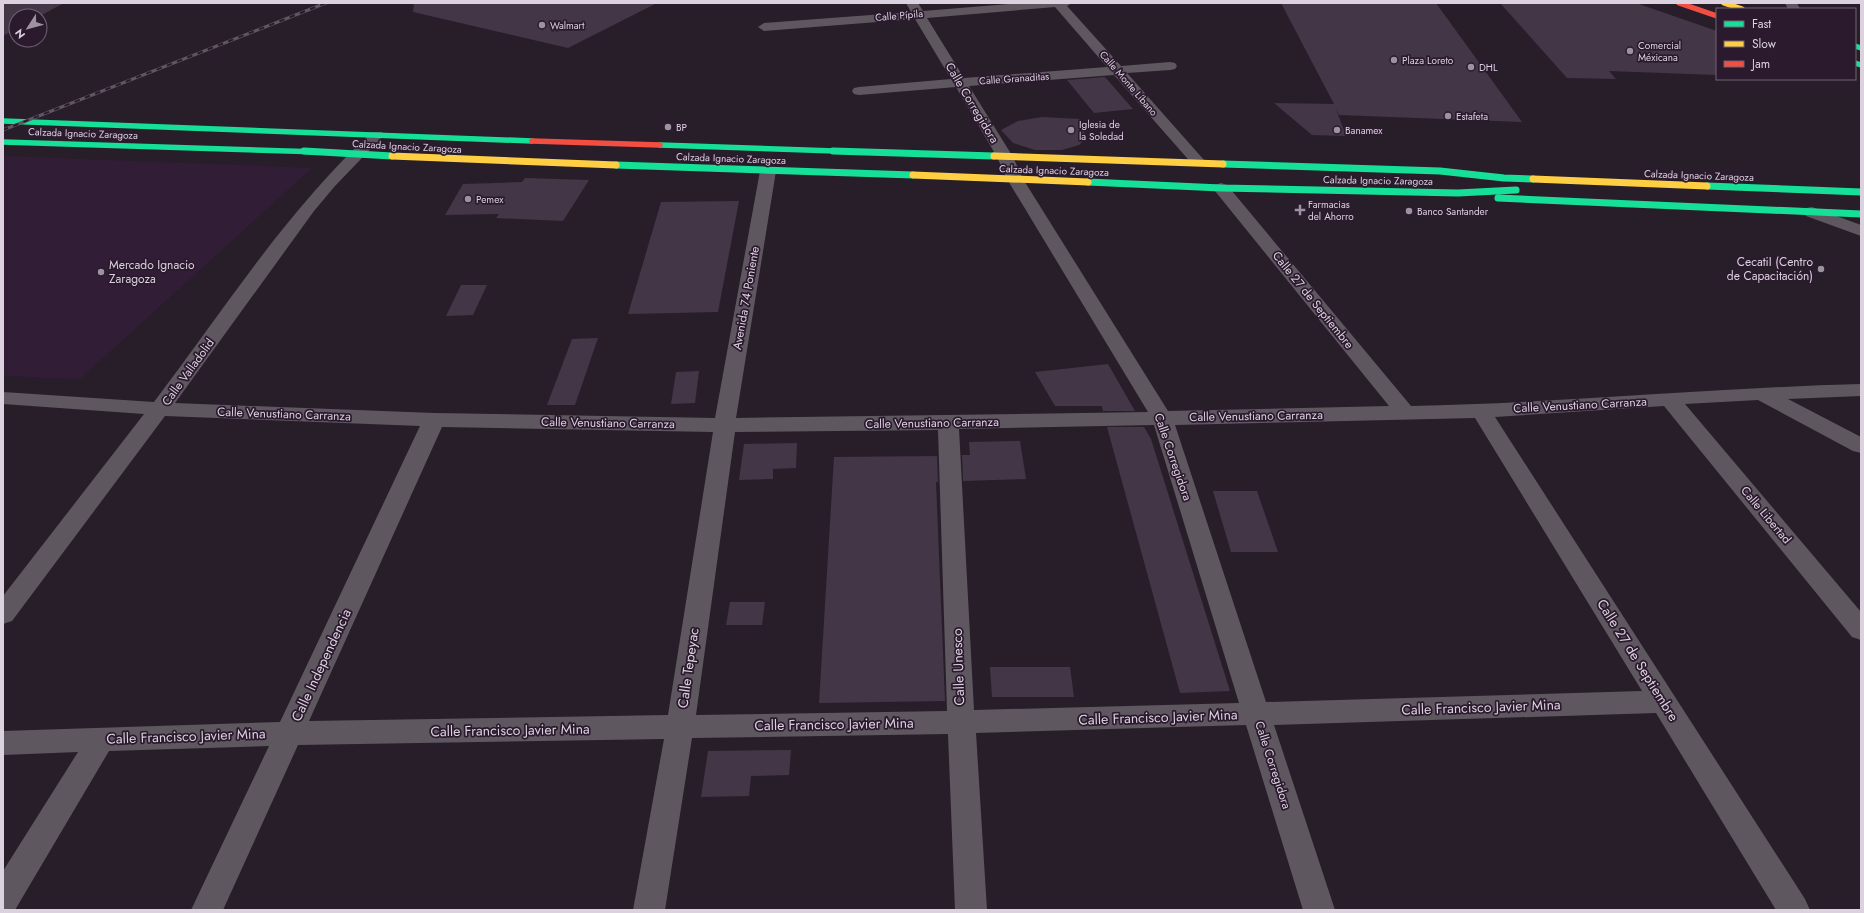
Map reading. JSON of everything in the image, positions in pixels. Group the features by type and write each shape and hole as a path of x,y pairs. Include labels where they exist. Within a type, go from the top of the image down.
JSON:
{"main road":[{"path":"1679,3 1716,16"},
{"path":"1724,3 1739,8"},
{"name":"Calzada Ignacio Zaragoza","path":"3,121 364,141 1004,157 1440,171 1504,178 1861,192"},
{"path":"292,150 338,142 364,141"},
{"name":"Calzada Ignacio Zaragoza","path":"7,144 292,150 364,141 442,159 1015,179 1221,188 1458,193 1514,190 1609,193"},
{"name":"Calzada Ignacio Zaragoza","path":"1440,171 1493,168 1531,169"},
{"name":"Calzada Ignacio Zaragoza","path":"1458,193 1521,200 1861,214"}],"street":[{"name":"Calle Pípila","path":"764,26 915,8 1061,3"},
{"name":"Calle Monte Líbano","path":"1061,3 1199,163"},
{"name":"Calle Corregidora","path":"915,8 1004,157 1015,179 1162,418 1319,910"},
{"name":"Calle Granaditas","path":"859,91 1170,66"},
{"name":"Calle Valladolid","path":"3,614 160,409 317,196 364,141"},
{"name":"Avenida 74 Poniente","path":"725,425 768,171"},
{"name":"Calle 27 de Septiembre","path":"1221,188 1406,413"},
{"path":"1812,212 1861,231"},
{"name":"Calle Venustiano Carranza","path":"3,398 160,409 434,420 725,425 948,423 1481,411 1762,393 1861,390"},
{"path":"1762,393 1861,446"},
{"name":"Calle Libertad","path":"1670,400 1861,630"},
{"name":"Calle 27 de Septiembre","path":"1481,411 1794,910"},
{"name":"Calle Independencia","path":"207,910 434,420"},
{"name":"Calle Unesco","path":"948,423 971,910"},
{"name":"Calle Tepeyac","path":"649,910 680,728 725,425"},
{"name":"Calle Francisco Javier Mina","path":"3,743 289,733 680,728 961,722 1664,702"},
{"path":"3,900 101,740"}],"shaded area":[{"name":"Mercado Ignacio Zaragoza","path":"3,156 312,168 80,379 3,376"}],"building":[{"path":"3,3 64,3 48,12 48,8 8,8 8,33 3,36"},
{"name":"Walmart","path":"414,3 657,3 568,48 413,12"},
{"name":"Plaza Loreto","path":"1281,3 1436,3 1522,122 1339,115 1336,109 1346,136 1312,135 1274,103 1334,104"},
{"name":"Comercial Méxicana","path":"1500,3 1636,3 1716,31 1716,75 1609,71 1616,79 1567,78"},
{"path":"1105,77 1133,109 1094,113 1067,80"},
{"path":"1042,117 1080,119 1086,138 1079,145 1062,150 1035,150 1013,143 1001,130 1018,121"},
{"path":"525,178 589,180 563,221 496,218 499,214 445,215 463,184 522,182"},
{"path":"739,201 718,312 628,314 661,202"},
{"path":"461,285 487,285 473,315 446,316"},
{"path":"598,338 575,405 547,405 572,339"},
{"path":"1108,364 1135,411 1103,411 1102,406 1055,406 1035,372"},
{"path":"699,371 695,403 671,404 676,372"},
{"path":"1107,427 1144,427 1151,439 1230,691 1180,693"},
{"path":"1020,441 1026,479 963,481 962,455 970,455 969,442"},
{"path":"797,443 796,468 773,469 773,479 739,480 744,444"},
{"path":"937,456 938,482 936,482 945,701 819,703 834,457"},
{"path":"1213,491 1257,491 1278,552 1231,552"},
{"path":"730,602 765,602 762,625 726,625"},
{"path":"990,667 1070,667 1074,697 992,697"},
{"path":"791,750 789,775 751,776 749,796 701,797 708,751"}],"railway":[{"path":"3,130 326,3"}],"traffic: fast":[{"path":"1856,46 1861,48"},
{"path":"1856,63 1861,65"},
{"path":"3,121 532,141"},
{"path":"3,142 292,150 392,156"},
{"path":"660,145 994,156"},
{"path":"1223,164 1440,171 1504,178 1533,179"},
{"path":"616,165 913,175"},
{"path":"1088,182 1221,188 1458,193 1516,190"},
{"path":"1707,186 1861,192"},
{"path":"1498,198 1861,214"}],"traffic: slow":[{"path":"1724,3 1739,8"},
{"path":"392,156 616,165"},
{"path":"994,156 1223,164"},
{"path":"913,175 1088,182"},
{"path":"1533,179 1707,186"}],"traffic: jam":[{"path":"1679,3 1716,16"},
{"path":"532,141 660,145"}],"place":[{"name":"Walmart","path":"542,25"},
{"name":"Comercial Méxicana","path":"1630,51"},
{"name":"Plaza Loreto","path":"1394,60"},
{"name":"DHL","path":"1471,67"},
{"name":"Estafeta","path":"1448,116"},
{"name":"BP","path":"668,127"},
{"name":"Iglesia de la Soledad","path":"1071,130"},
{"name":"Banamex","path":"1337,130"},
{"name":"Pemex","path":"468,199"},
{"name":"Farmacias del Ahorro","path":"1300,210"},
{"name":"Banco Santander","path":"1409,211"},
{"name":"CecatiI (Centro de Capacitación)","path":"1821,269"},
{"name":"Mercado Ignacio Zaragoza","path":"101,272"}]}
